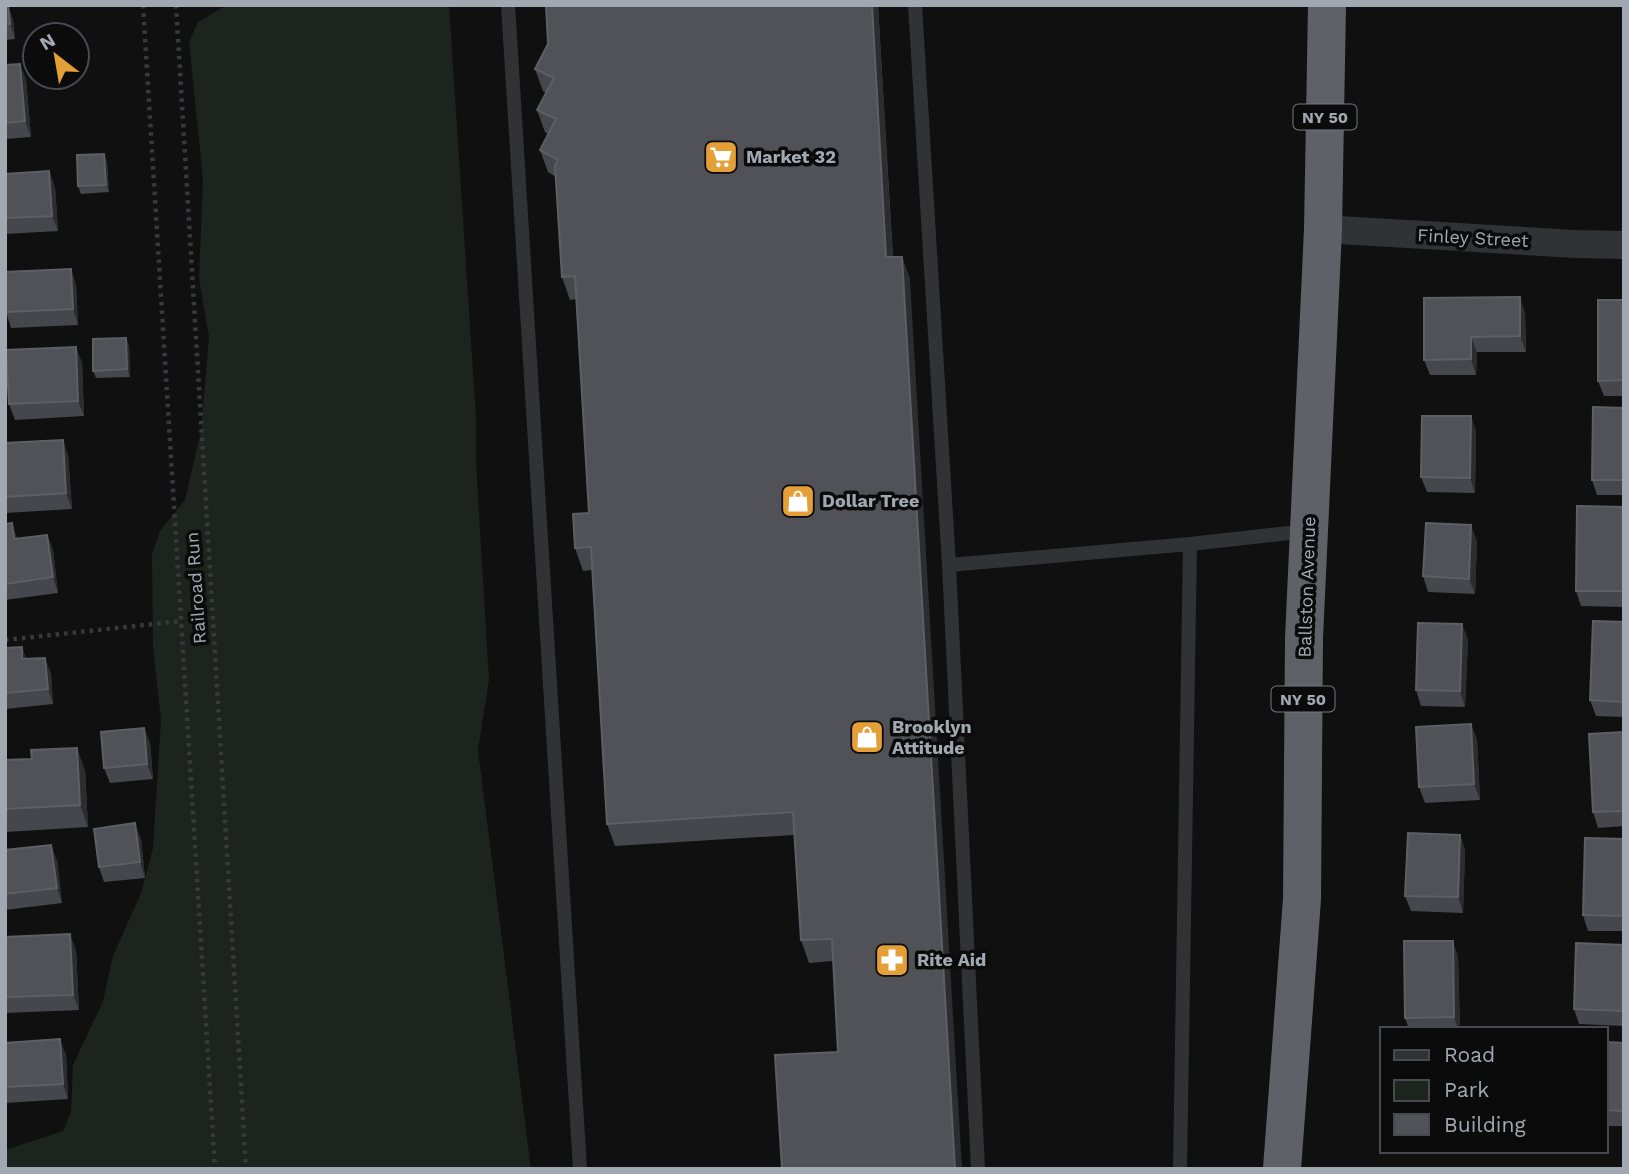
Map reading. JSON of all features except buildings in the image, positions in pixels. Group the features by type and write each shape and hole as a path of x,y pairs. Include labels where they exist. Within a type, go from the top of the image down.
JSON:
{"highway":[{"name":"Ballston Avenue","path":"1282,1169 1302,899 1304,638 1323,229 1327,5"}],"street":[{"name":"Finley Street","path":"1323,229 1624,245"}],"lane":[{"path":"508,5 580,1169"},
{"path":"915,5 949,565 978,1169"},
{"path":"949,565 1309,531"},
{"path":"1180,1169 1190,544"}],"path":[{"path":"143,5 215,1169"},
{"name":"Railroad Run","path":"176,5 246,1169"},
{"name":"Railroad Run","path":"5,640 183,621"}],"green space":[{"path":"227,5 449,5 476,418 476,463 489,680 478,750 531,1169 5,1169 5,1150 63,1131 71,1112 73,1065 103,1001 113,956 141,893 153,848 161,720 153,647 152,554 160,531 185,500 201,431 209,337 199,278 203,179 189,42 198,22"}],"place":[{"name":"Market 32","path":"721,157"},
{"name":"Dollar Tree","path":"798,501"},
{"name":"Brooklyn Attitude","path":"867,737"},
{"name":"Rite Aid","path":"892,960"}]}
